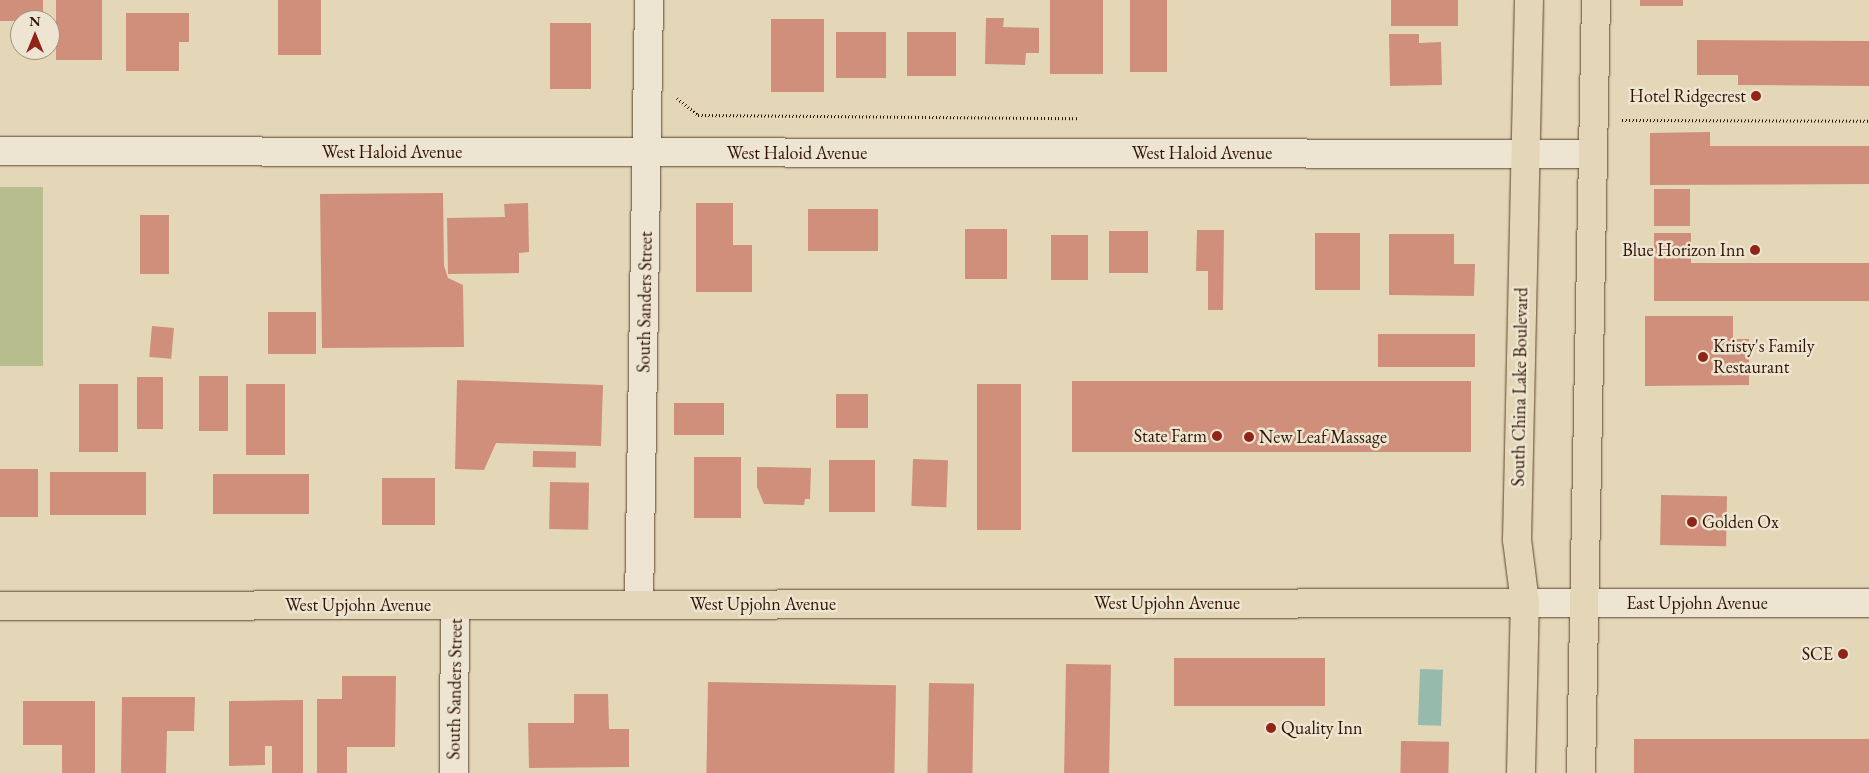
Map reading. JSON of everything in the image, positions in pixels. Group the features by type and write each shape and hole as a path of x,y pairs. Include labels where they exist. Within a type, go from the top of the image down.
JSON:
{"main road":[{"name":"South China Lake Boulevard","path":"1521,773 1525,603 1517,540 1529,0"},
{"path":"1581,773 1586,603 1596,0"},
{"name":"West Upjohn Avenue","path":"0,606 1525,603"}],"street":[{"name":"South Sanders Street","path":"639,604 648,152 649,0"},
{"name":"West Haloid Avenue","path":"0,151 1593,154"},
{"name":"East Upjohn Avenue","path":"1525,603 1869,603"},
{"name":"South Sanders Street","path":"454,773 455,605"}],"path":[{"path":"674,95 698,115 1077,118"},
{"path":"1594,119 1869,121"}],"shaded area":[{"path":"0,187 43,187 43,366 0,366"},
{"path":"1420,669 1443,670 1441,726 1418,725"}],"building":[{"path":"0,0 43,0 43,10 10,10 10,21 0,21"},
{"path":"56,0 102,0 102,60 60,60 60,10 56,10"},
{"path":"278,0 321,0 321,55 278,55"},
{"path":"1050,0 1103,0 1103,74 1050,74"},
{"path":"1130,0 1167,0 1167,72 1130,72"},
{"path":"1391,0 1458,0 1458,26 1391,26"},
{"path":"1640,0 1683,0 1683,6 1640,6"},
{"path":"126,13 189,13 189,42 179,42 179,71 126,71"},
{"path":"986,18 1004,18 1003,27 1039,28 1039,53 1026,53 1025,65 985,64"},
{"path":"771,19 824,19 824,92 771,92"},
{"path":"550,23 591,23 591,89 550,89"},
{"path":"836,32 886,32 886,78 836,78"},
{"path":"907,32 956,32 956,76 907,76"},
{"path":"1389,34 1419,34 1419,43 1441,42 1442,85 1390,86"},
{"name":"Hotel Ridgecrest","path":"1697,40 1869,41 1869,86 1738,85 1738,75 1697,75"},
{"path":"1710,132 1710,146 1869,146 1869,184 1650,185 1650,133"},
{"path":"1654,189 1690,189 1690,226 1654,226"},
{"path":"443,193 444,266 448,278 463,285 464,347 322,348 320,194"},
{"path":"528,203 529,252 519,253 519,273 448,274 447,218 505,217 504,204"},
{"path":"696,203 733,203 733,245 752,245 752,292 696,292"},
{"path":"808,209 878,209 878,251 808,251"},
{"path":"140,215 169,215 169,274 140,274"},
{"path":"965,229 1007,229 1007,279 965,279"},
{"path":"1197,230 1224,230 1223,310 1208,310 1208,271 1196,271"},
{"path":"1109,231 1148,231 1148,273 1109,273"},
{"path":"1315,233 1360,233 1360,290 1315,290"},
{"path":"1654,233 1691,233 1691,263 1869,263 1869,301 1654,301"},
{"path":"1389,234 1454,234 1454,264 1475,264 1474,296 1389,295"},
{"path":"1051,235 1088,235 1088,280 1051,280"},
{"path":"268,312 316,312 316,354 268,354"},
{"path":"1645,316 1733,316 1733,339 1749,339 1749,385 1645,386"},
{"path":"152,326 174,328 171,359 149,357"},
{"path":"1378,334 1475,334 1475,367 1378,367"},
{"path":"199,376 228,376 228,431 199,431"},
{"path":"137,377 163,377 163,429 137,429"},
{"path":"457,380 603,385 601,446 496,443 484,470 455,469"},
{"path":"1072,381 1471,381 1471,452 1072,452"},
{"path":"79,384 118,384 118,452 79,452"},
{"path":"246,384 285,384 285,455 246,455"},
{"path":"977,384 1021,384 1021,530 977,530"},
{"path":"836,394 868,394 868,428 836,428"},
{"path":"674,403 724,403 724,435 674,435"},
{"path":"533,451 576,452 576,468 533,467"},
{"path":"694,457 741,457 741,518 694,518"},
{"path":"913,459 948,460 946,507 911,506"},
{"path":"829,460 875,460 875,512 829,512"},
{"path":"757,467 811,468 810,499 805,499 804,505 764,504 757,487"},
{"path":"0,469 38,469 38,517 0,517"},
{"path":"50,472 146,472 146,515 50,515"},
{"path":"213,474 309,474 309,514 213,514"},
{"path":"382,478 435,478 435,525 382,525"},
{"path":"550,482 589,483 588,530 549,529"},
{"path":"1661,495 1727,496 1726,546 1660,545"},
{"path":"1174,658 1325,658 1325,706 1174,706"},
{"path":"1066,664 1111,665 1109,773 1064,773"},
{"path":"342,676 396,676 395,747 347,747 347,773 317,773 317,699 342,699"},
{"path":"708,682 896,685 894,773 706,773"},
{"path":"929,683 974,684 972,773 927,773"},
{"path":"574,694 608,694 609,729 629,729 629,767 529,768 528,723 574,723"},
{"path":"122,697 195,697 194,731 167,731 166,773 121,773"},
{"path":"303,700 303,773 272,773 272,746 265,746 265,765 229,766 229,701"},
{"path":"23,701 95,701 95,773 62,773 62,745 23,745"},
{"path":"1634,739 1869,739 1869,773 1634,773"},
{"path":"1401,741 1449,742 1448,773 1400,773"}],"place":[{"name":"Hotel Ridgecrest","path":"1756,96"},
{"name":"Blue Horizon Inn","path":"1755,250"},
{"name":"Kristy's Family Restaurant","path":"1703,357"},
{"name":"State Farm","path":"1217,436"},
{"name":"New Leaf Massage","path":"1249,437"},
{"name":"Golden Ox","path":"1692,522"},
{"name":"SCE","path":"1843,654"},
{"name":"Quality Inn","path":"1271,728"}]}
